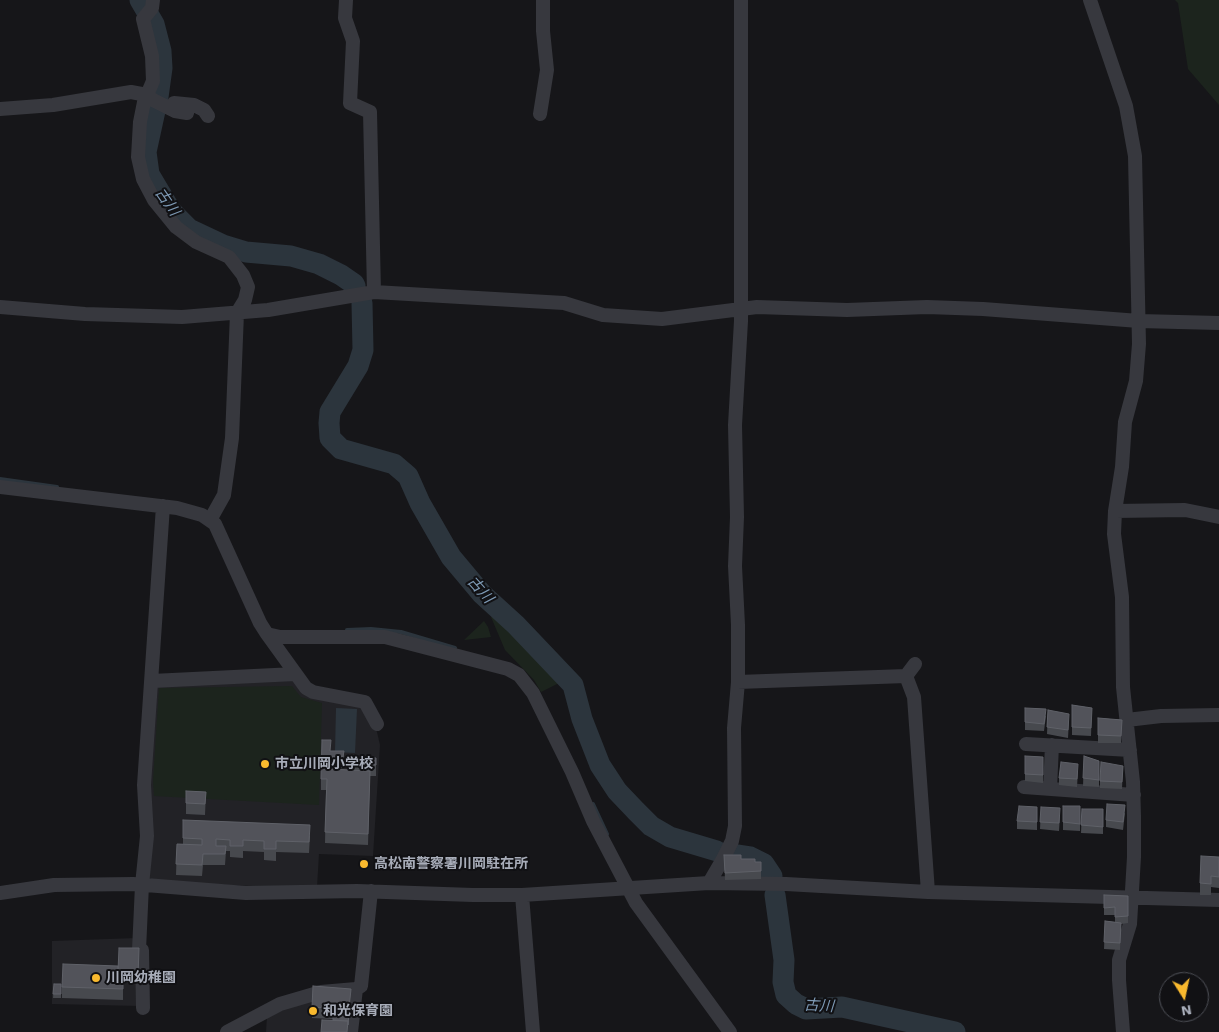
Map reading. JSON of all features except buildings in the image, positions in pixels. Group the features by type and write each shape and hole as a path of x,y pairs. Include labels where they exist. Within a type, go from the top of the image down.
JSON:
{"street":[{"path":"346,0 346,18 353,41 350,103 370,112 374,292"},
{"path":"540,114 547,70 543,31 544,0"},
{"path":"709,883 732,841 735,826 734,728 738,682 738,625 735,566 737,517 735,426 741,308 741,0"},
{"path":"1090,0 1126,106 1133,136 1135,156 1138,321 1136,381 1126,422 1114,534 1122,597 1123,687 1134,795 1134,857 1130,924 1119,960 1123,1032"},
{"path":"149,9 154,100"},
{"path":"0,109 53,105 131,92 154,100 175,111 187,113"},
{"path":"208,116 204,110 194,105 154,100 144,102 140,122 138,157 143,179 154,200 176,226 196,242 230,257 248,287 245,300 237,313 232,438 224,495 210,520"},
{"path":"0,307 85,314 182,317 268,310 374,292 564,304 603,315 662,319 741,308 847,310 926,307 983,309 1138,321 1219,323"},
{"path":"0,487 163,506 192,511 210,520 215,524 260,623 306,688 313,692 365,702 377,724"},
{"path":"143,1008 142,950 139,950 142,885 147,836 144,785 163,506"},
{"path":"1115,511 1185,510 1219,517"},
{"path":"267,634 280,637 385,637 508,669 519,675 534,693 626,887 636,904 730,1032"},
{"path":"906,676 915,664"},
{"path":"152,681 295,674"},
{"path":"738,682 906,676"},
{"path":"906,676 914,697 928,892"},
{"path":"1127,720 1161,716 1219,715"},
{"path":"1026,744 1130,750"},
{"path":"1050,789 1052,745"},
{"path":"1024,787 1134,795"},
{"path":"0,893 54,885 142,885 246,893 371,891 522,895 709,883 786,884 928,892 1219,900"},
{"path":"227,1032 280,1004 321,992 356,989 361,986 371,891"},
{"path":"522,895 533,1032"},
{"path":"351,1032 356,989"}],"shaded area":[{"path":"1175,0 1219,0 1219,105 1188,69 1178,3"},
{"path":"496,615 563,680 565,687 559,683 541,692 534,680 505,650 491,617"},
{"path":"484,621 491,637 464,640"},
{"name":"市立川岡小学校","path":"295,680 361,705 377,732 380,745 373,856 319,854 317,887 157,882 149,878 149,784 157,684"},
{"path":"292,686 301,697 322,703 319,805 154,796 153,781 159,688"},
{"path":"336,708 357,709 355,753 335,752"},
{"name":"川岡幼稚園","path":"137,938 140,1006 52,1004 52,941"},
{"name":"和光保育園","path":"314,996 349,1032 266,1032 267,1016"}],"waterway":[{"name":"古川","path":"140,0 154,24 161,51 162,68 146,152 149,174 171,211 189,229 223,245 246,252 291,256 319,264 341,275 355,286"},
{"name":"古川","path":"362,303 363,350 358,366 330,412 330,438 341,449 394,464 408,476 420,503 451,557 482,594 516,625 573,685 582,719 600,765 617,791 651,826 670,837 717,851"},
{"path":"0,479 57,487"},
{"path":"347,630 371,629 401,632 455,648"},
{"path":"593,804 607,834"},
{"name":"古川","path":"737,855 750,857 764,864 772,876"},
{"name":"古川","path":"775,895 784,960 783,982 786,995 796,1004 806,1009 842,1007 955,1032"}],"place":[{"name":"市立川岡小学校","path":"265,764"},
{"name":"高松南警察署川岡駐在所","path":"364,864"},
{"name":"川岡幼稚園","path":"96,978"},
{"name":"和光保育園","path":"313,1011"}]}
